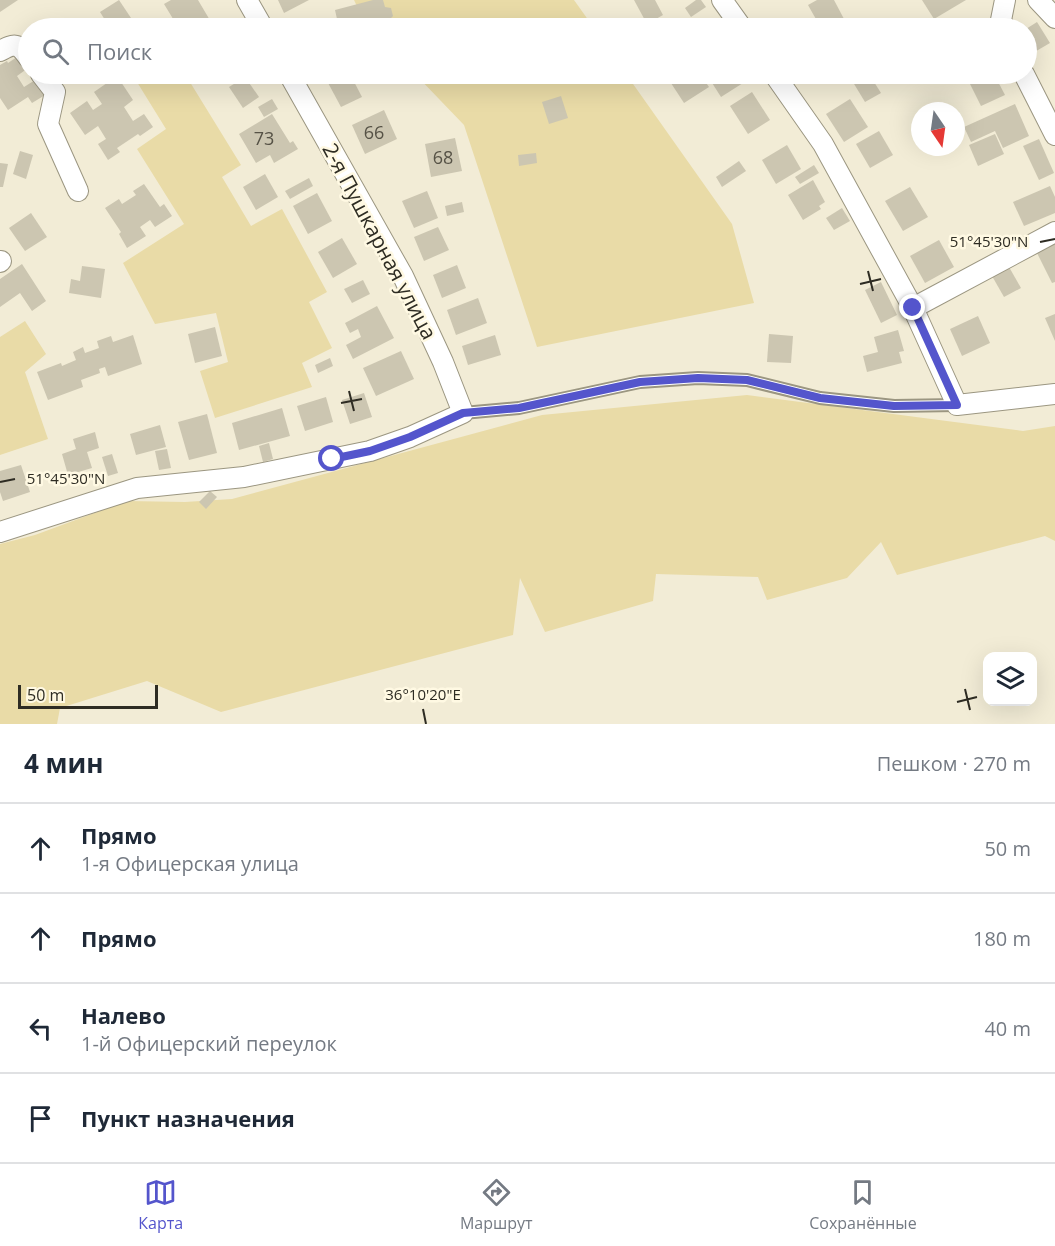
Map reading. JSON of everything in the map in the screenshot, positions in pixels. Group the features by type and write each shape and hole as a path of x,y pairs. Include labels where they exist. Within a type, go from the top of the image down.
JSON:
{"street":[{"path":"247,0 257,18"},
{"path":"722,0 735,18"},
{"path":"1002,18 1005,0"},
{"path":"1038,0 1055,18"},
{"path":"0,51 10,46 18,46"},
{"path":"49,84 55,92 48,124 78,191"},
{"name":"2-я Пушкарная улица","path":"295,84 403,276 443,362 463,413"},
{"path":"781,84 823,144 913,308 957,405 1055,394"},
{"path":"1029,84 1055,135"},
{"path":"913,308 1055,232"},
{"path":"0,532 136,488 244,477 370,451 410,437 463,413"}],"lane":[{"path":"463,413 519,408 640,382 698,378 747,380 820,398 884,405 957,405"}],"shaded area":[{"path":"354,0 574,0 587,18 363,18"},
{"path":"138,84 191,84 241,165 222,177 251,226 282,209 327,292 309,302 332,348 302,363 312,387 215,418 200,371 228,362 216,313 155,324 123,263 184,224 137,149 166,129"},
{"path":"425,84 633,84 732,224 754,303 537,347 464,125"},
{"path":"25,321 46,354 25,372 48,439 0,455 0,337"},
{"path":"747,395 1023,431 1055,426 1055,541 1045,536 897,575 881,542 847,578 767,600 758,577 656,574 653,601 545,632 520,578 513,635 221,712 147,681 60,708 57,724 0,724 0,544 35,535 127,501 185,502 232,499 542,415"}],"building":[{"path":"0,0 18,0 0,12"},
{"path":"119,0 131,18 104,18 100,12"},
{"path":"171,0 198,0 209,18 173,18 164,4"},
{"path":"278,0 309,0 284,13"},
{"path":"373,0 383,0 385,7 391,8 393,16 391,18 337,18 335,10"},
{"path":"634,0 655,0 663,15 658,18 644,18"},
{"path":"696,0 701,0 706,7 691,17 685,8"},
{"path":"817,0 834,0 843,18 815,18 808,5"},
{"path":"922,0 966,0 936,18 933,18"},
{"path":"1037,22 1050,43 1037,51"},
{"path":"18,56 18,84 22,84 24,87 29,84 45,84 50,92 32,103 28,97 8,110 0,98 0,65 7,61 8,63"},
{"path":"106,84 122,84 133,100 124,107 133,121 144,114 153,127 117,148 120,152 108,160 98,144 106,139 98,126 85,135 70,113 87,101 93,110 102,104 94,92"},
{"path":"234,84 250,84 259,97 243,108 229,87"},
{"path":"329,84 355,84 362,97 341,107"},
{"path":"672,84 707,84 709,87 684,103"},
{"path":"713,84 741,84 721,97"},
{"path":"854,84 875,84 881,93 865,102"},
{"path":"970,84 999,84 1005,95 981,106"},
{"path":"752,92 770,120 748,134 730,106"},
{"path":"561,96 568,118 549,124 542,102"},
{"path":"272,99 278,109 264,117 258,107"},
{"path":"850,99 868,127 844,142 826,114"},
{"path":"1015,104 1029,136 1003,148 995,131 971,142 965,127"},
{"path":"384,110 397,139 365,154 352,125"},
{"path":"272,114 290,143 293,141 298,149 274,163 270,155 256,163 239,134"},
{"path":"879,131 893,155 870,168 856,144"},
{"path":"995,134 1004,154 978,166 969,145"},
{"path":"455,138 462,171 431,177 425,144"},
{"path":"1039,139 1054,173 1039,180 1023,146"},
{"path":"787,145 801,169 776,184 762,160"},
{"path":"20,151 33,155 26,179 13,174"},
{"path":"536,153 537,163 519,166 518,155"},
{"path":"739,161 746,171 722,187 716,177"},
{"path":"0,163 8,164 3,187 0,187"},
{"path":"814,165 819,173 800,184 795,177"},
{"path":"265,174 278,197 256,210 243,187"},
{"path":"309,178 313,186 290,199 285,191"},
{"path":"813,180 825,202 819,206 821,209 803,220 788,195"},
{"path":"144,184 160,207 164,204 172,216 155,227 150,220 140,227 146,236 127,248 119,234 121,232 105,208 119,199 122,204 136,195 133,191"},
{"path":"1050,186 1055,197 1055,213 1024,226 1013,202"},
{"path":"910,187 928,217 903,231 885,201"},
{"path":"427,191 438,218 414,228 402,201"},
{"path":"317,193 332,221 308,234 293,206"},
{"path":"462,202 464,212 447,216 445,206"},
{"path":"842,208 850,221 834,230 826,218"},
{"path":"31,213 47,237 25,251 9,228"},
{"path":"438,227 449,250 424,261 414,237"},
{"path":"1055,237 1055,282 1052,283 1034,247"},
{"path":"342,238 357,264 333,278 318,252"},
{"path":"939,240 954,267 925,283 910,256"},
{"path":"22,264 46,301 32,311 20,293 0,307 0,279"},
{"path":"457,265 466,288 442,298 433,275"},
{"path":"82,266 105,269 101,298 69,293 71,279 80,281"},
{"path":"1009,267 1021,288 1004,297 992,276"},
{"path":"363,280 370,294 352,303 344,289"},
{"path":"881,282 897,315 881,323 865,290"},
{"path":"478,298 487,323 456,335 447,310"},
{"path":"377,306 394,338 353,359 346,345 361,337 358,329 350,333 345,323"},
{"path":"1055,314 1055,341 1045,318"},
{"path":"978,316 990,343 962,356 950,329"},
{"path":"215,327 222,356 195,363 188,334"},
{"path":"898,330 904,351 899,352 902,363 867,372 863,356 878,352 874,337"},
{"path":"769,334 793,336 791,363 767,362"},
{"path":"133,335 142,364 108,376 105,367 99,369 100,373 81,380 83,387 48,400 37,372 76,360 73,352 83,347 85,353 99,348 97,341 111,336 113,342"},
{"path":"495,335 501,355 468,365 462,346"},
{"path":"401,351 414,379 376,396 363,368"},
{"path":"330,358 333,366 318,373 315,365"},
{"path":"364,393 372,417 350,424 342,400"},
{"path":"326,397 333,422 305,431 297,406"},
{"path":"282,408 290,436 239,450 232,423"},
{"path":"207,414 217,453 189,460 178,422"},
{"path":"160,425 166,447 136,455 130,434"},
{"path":"95,432 99,448 87,452 92,468 68,475 62,454 76,449 73,439"},
{"path":"269,443 273,459 263,462 259,446"},
{"path":"167,449 171,468 159,470 155,451"},
{"path":"112,454 118,473 108,476 102,457"},
{"path":"21,465 30,492 3,501 0,492 0,471"},
{"path":"210,491 217,497 206,509 199,502"}],"route":[{"path":"332,459 370,451 410,437 463,413 519,408 640,382 698,378 747,380 820,398 894,406 957,405 913,308"}]}
